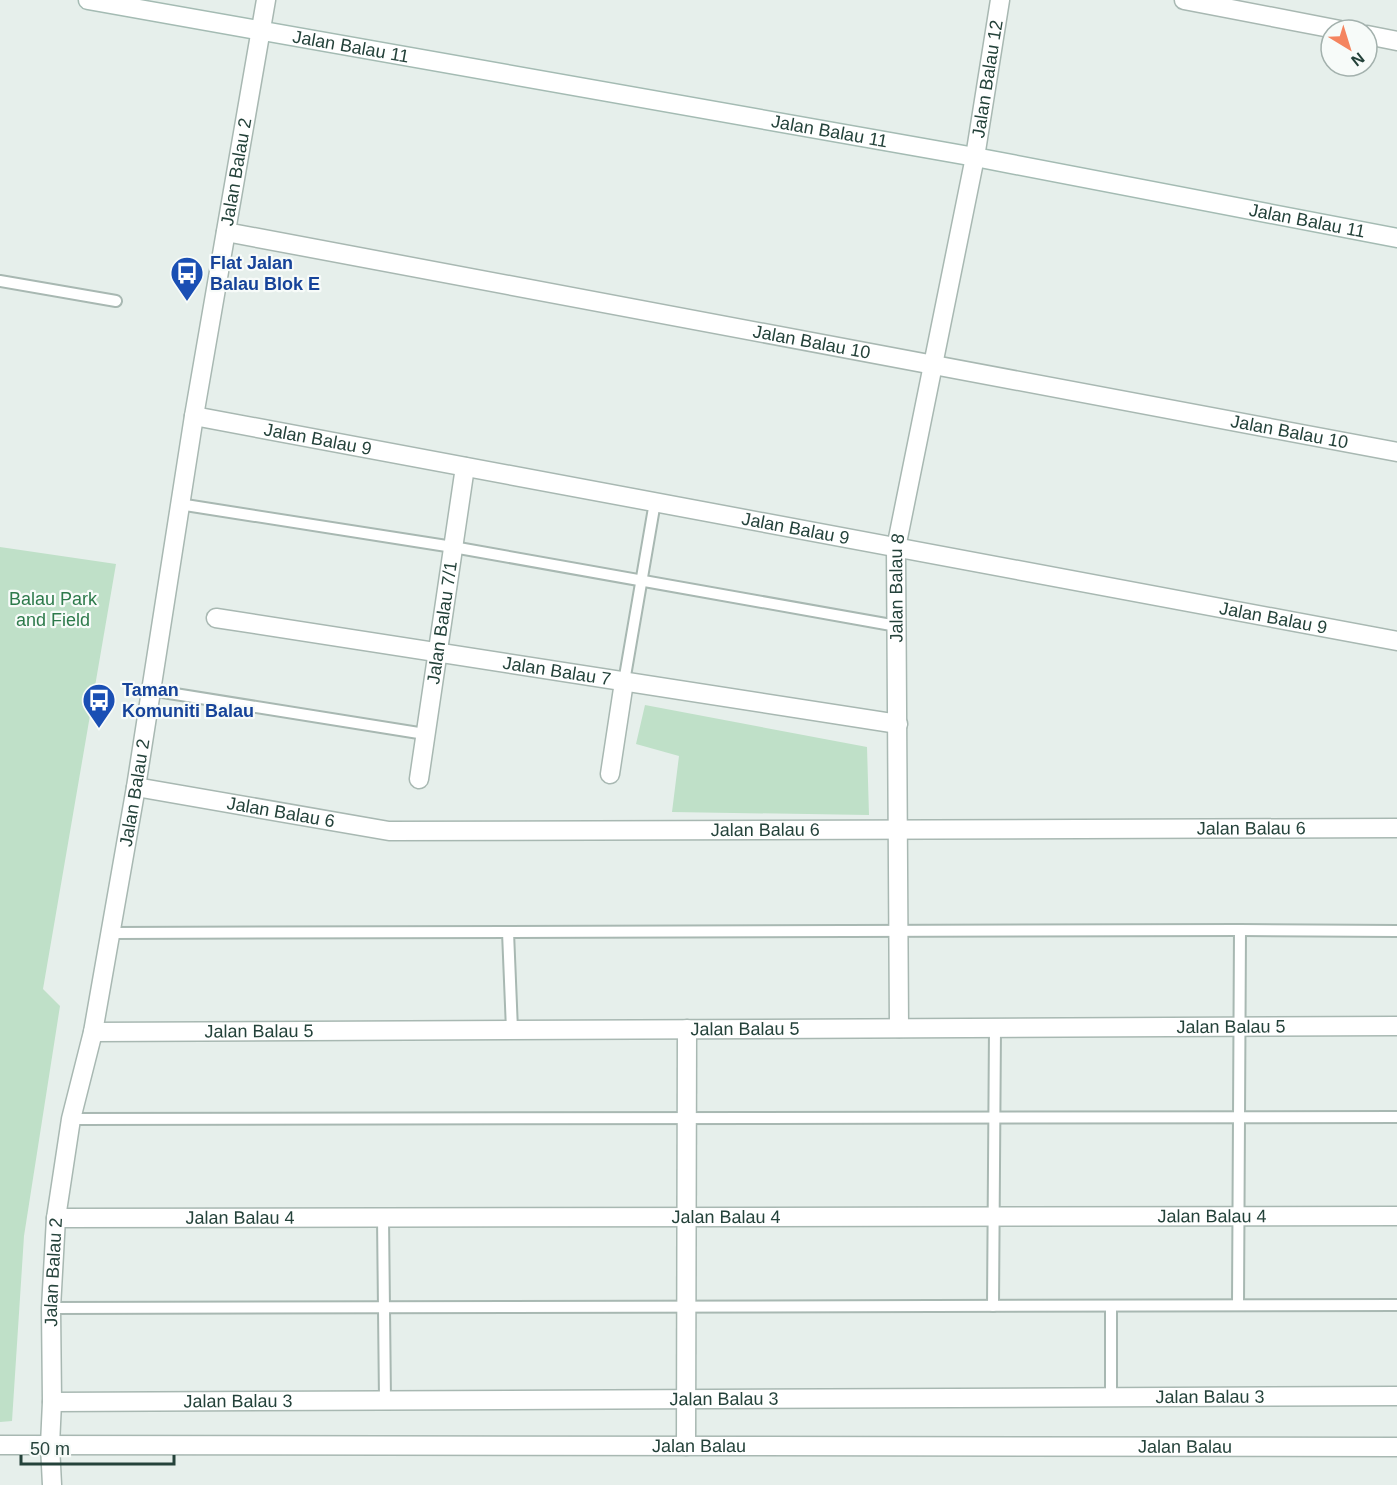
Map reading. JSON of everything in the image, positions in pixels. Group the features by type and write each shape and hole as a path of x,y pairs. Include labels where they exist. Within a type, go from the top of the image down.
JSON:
{"street":[{"name":"Jalan Balau 11","path":"88,0 975,157 1397,238"},
{"name":"Jalan Balau 2","path":"52,1485 51,1308 56,1218 71,1119 93,1032 111,933 136,787 179,504 266,0"},
{"name":"Jalan Balau 12","path":"975,157 1000,0"},
{"path":"1184,0 1319,26"},
{"path":"1379,37 1397,41"},
{"name":"Jalan Balau 8","path":"899,1028 896,548 975,157"},
{"name":"Jalan Balau 10","path":"226,232 1397,452"},
{"name":"Jalan Balau 9","path":"194,416 1397,641"},
{"name":"Jalan Balau 7/1","path":"419,779 465,467"},
{"name":"Jalan Balau 7","path":"216,618 898,724"},
{"path":"610,774 624,682"},
{"name":"Jalan Balau 6","path":"136,787 389,831 1397,828"},
{"name":"Jalan Balau 5","path":"93,1032 1397,1026"},
{"path":"686,1446 687,1029"},
{"name":"Jalan Balau 4","path":"56,1218 1397,1216"},
{"name":"Jalan Balau 3","path":"52,1402 1397,1396"},
{"name":"Jalan Balau","path":"0,1445 1397,1446"}],"lane":[{"path":"0,281 116,301"},
{"path":"624,682 656,502"},
{"path":"179,504 453,547 897,626"},
{"path":"150,690 425,734"},
{"path":"1238,1305 1240,930"},
{"path":"111,933 1397,931"},
{"path":"508,932 512,1030"},
{"path":"993,1306 995,1028"},
{"path":"71,1119 1397,1117"},
{"path":"383,1218 386,1400"},
{"path":"51,1308 1397,1305"},
{"path":"1111,1306 1111,1397"}],"green space":[{"name":"Balau Park and Field","path":"0,547 116,564 43,989 60,1006 24,1236 12,1421 0,1422"},
{"path":"645,705 867,747 869,815 672,812 679,756 636,744"}],"place":[{"name":"Flat Jalan Balau Blok E","path":"187,302"},
{"name":"Taman Komuniti Balau","path":"99,729"}]}
